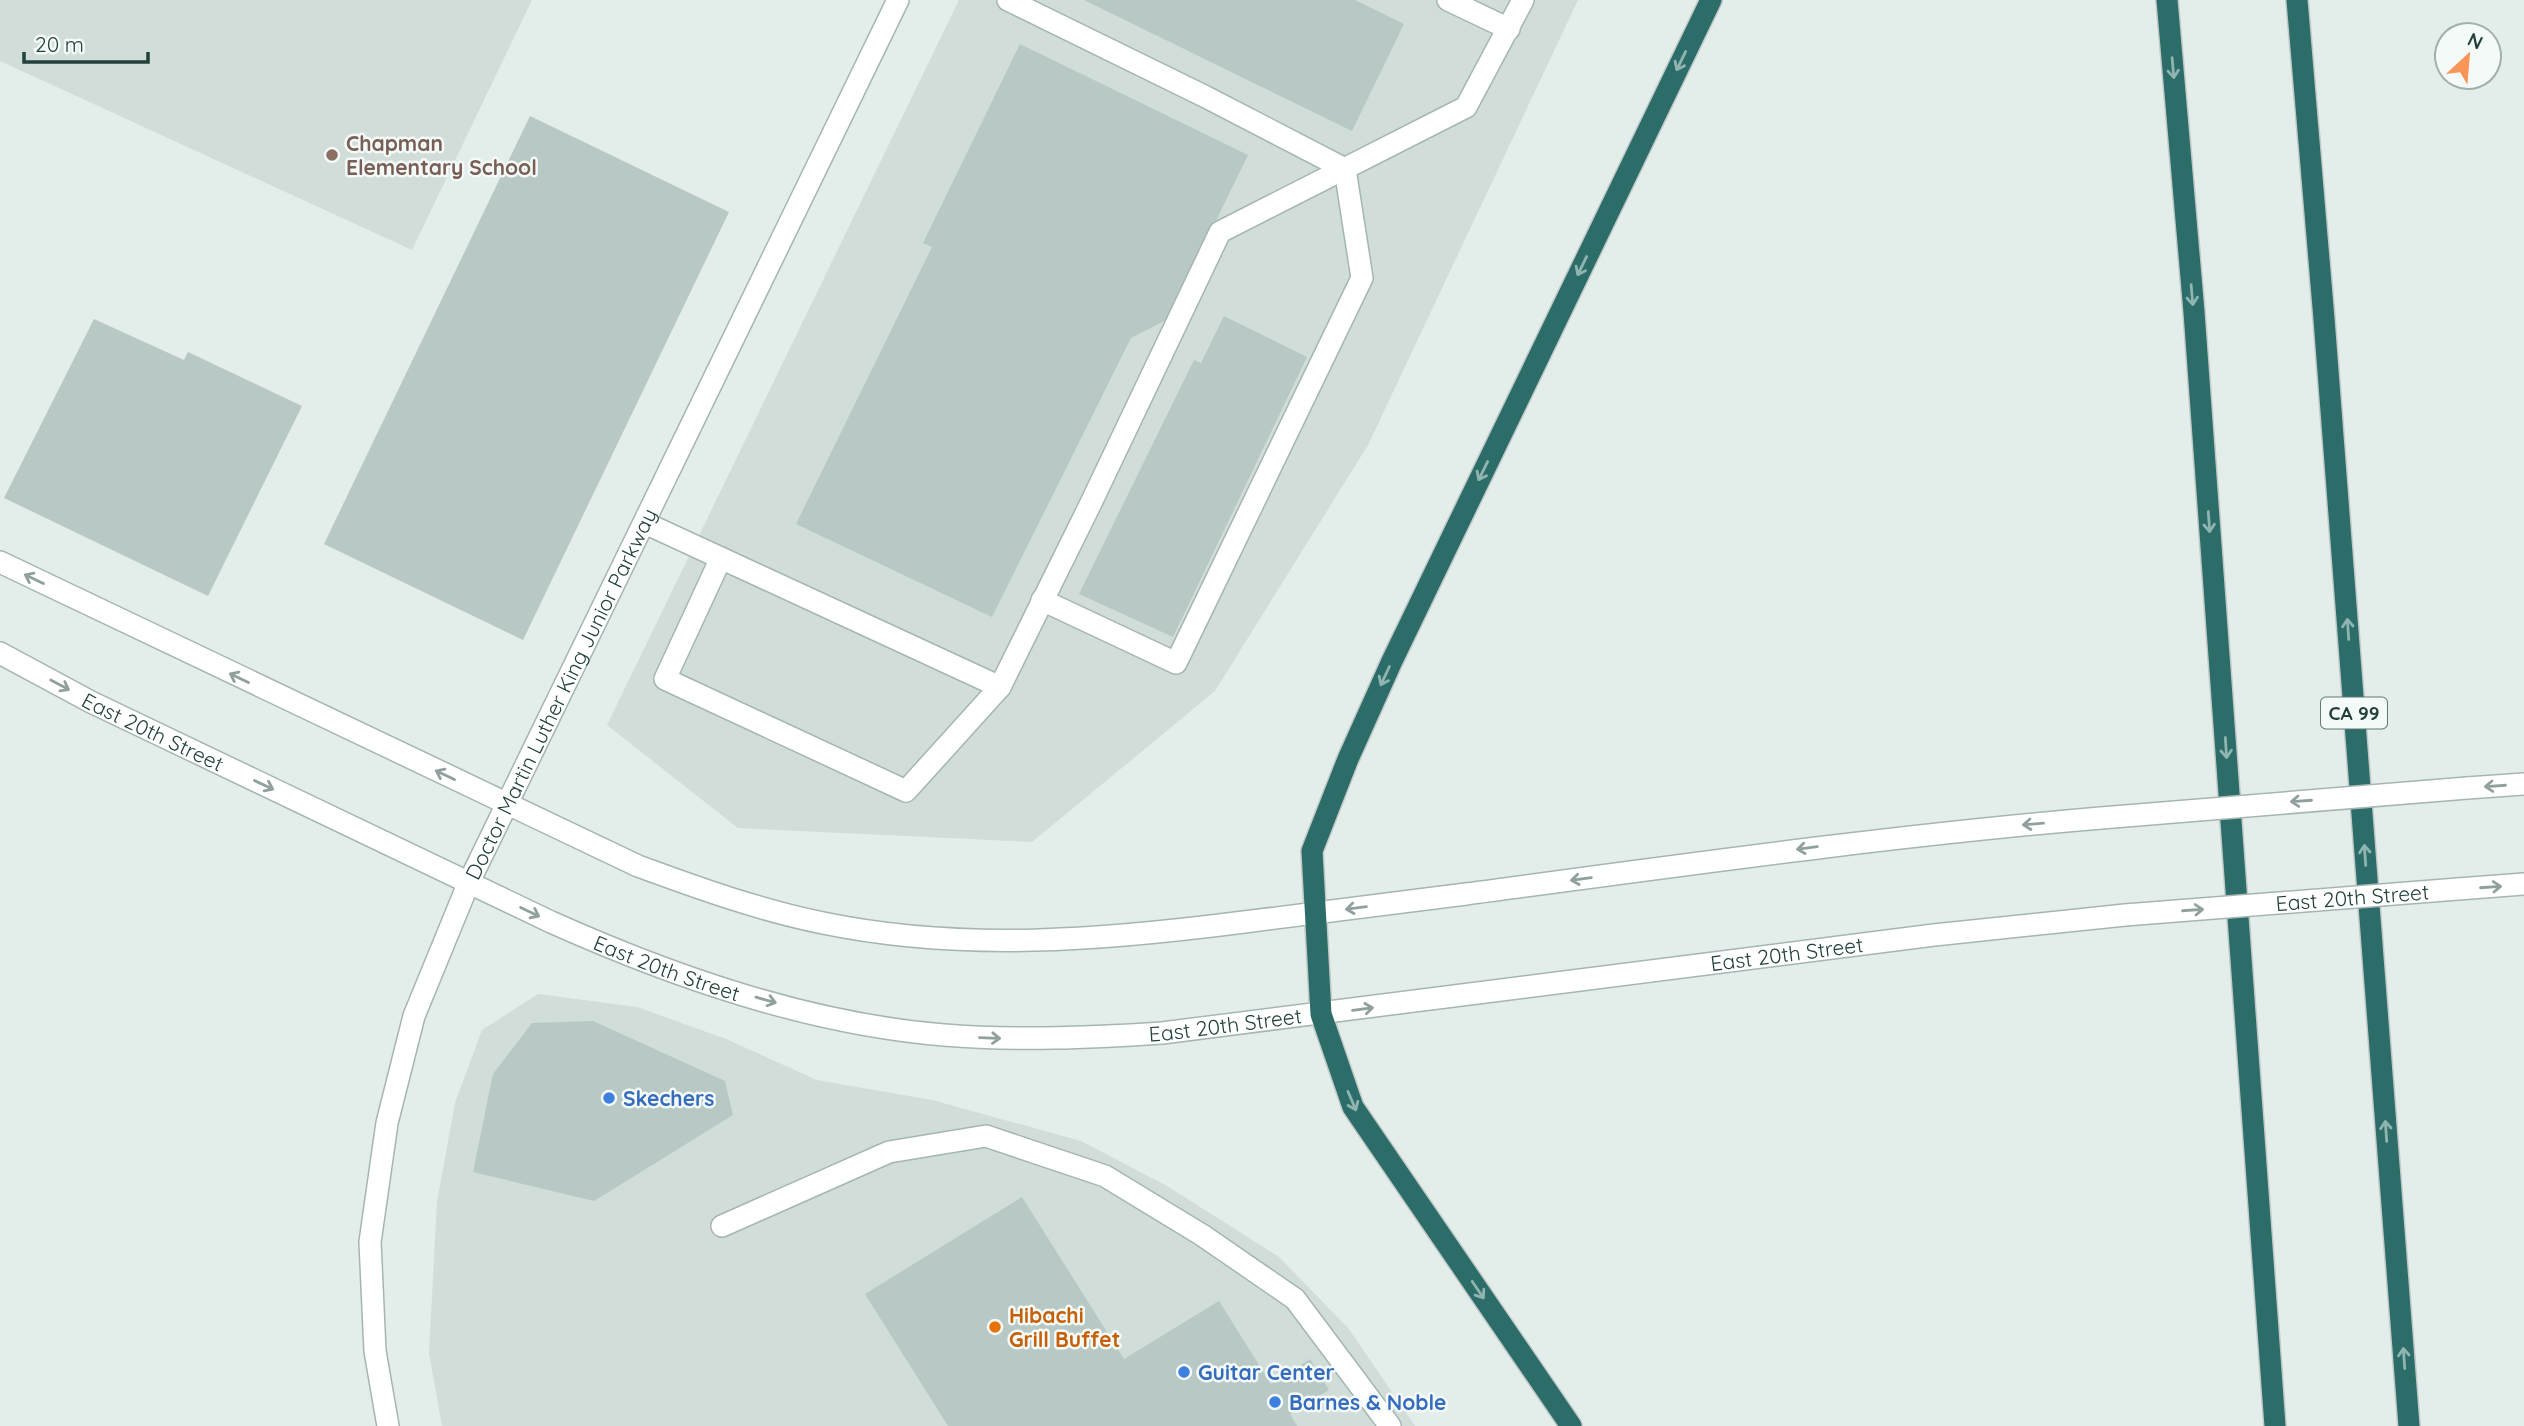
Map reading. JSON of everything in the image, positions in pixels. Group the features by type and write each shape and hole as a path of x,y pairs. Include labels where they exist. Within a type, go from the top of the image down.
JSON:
{"highway":[{"path":"1570,1426 1353,1107 1321,1014 1312,851 1348,759 1548,335 1711,0"},
{"path":"2167,0 2194,312 2275,1426"},
{"name":"CA 99","path":"2297,0 2409,1426"}],"street":[{"name":"Doctor Martin Luther King Junior Parkway","path":"388,1426 375,1351 370,1242 387,1123 414,1016 469,882 506,804 898,0"},
{"path":"1008,0 1345,169"},
{"path":"1448,0 1509,29"},
{"path":"721,558 665,679 906,791 1000,687 1220,232 1466,107 1523,0"},
{"path":"1042,600 1176,663 1362,278 1345,169"},
{"path":"645,523 1000,687"},
{"path":"0,562 601,849 682,881 822,923 868,931 957,940 1099,939 1315,914 1838,844 2101,818 2524,784"},
{"name":"East 20th Street","path":"0,653 136,724 581,935 706,982 795,1008 894,1029 942,1035 990,1038 1104,1037 1213,1028 1934,935 2125,915 2524,884"},
{"path":"722,1226 889,1152 986,1136 1105,1176 1202,1235 1295,1299 1390,1426"}],"shaded area":[{"name":"Chapman Elementary School","path":"0,0 532,0 412,250 0,61"},
{"path":"959,0 1578,0 1368,445 1215,691 1032,842 738,828 607,725"},
{"path":"538,994 637,1007 726,1039 817,1080 932,1100 1081,1141 1167,1186 1279,1257 1349,1329 1415,1426 442,1426 429,1353 437,1202 455,1103 482,1030"}],"building":[{"path":"1084,0 1355,0 1404,24 1352,131"},
{"path":"1020,44 1248,155 1168,319 1131,338 992,617 796,524 932,247 923,243"},
{"path":"530,116 729,212 523,640 324,544"},
{"path":"1224,316 1307,357 1173,637 1079,594 1194,360 1201,363"},
{"path":"94,319 184,360 188,352 302,406 208,596 4,498"},
{"name":"Skechers","path":"593,1021 725,1081 733,1115 594,1201 473,1172 493,1074 532,1023"},
{"name":"Hibachi Grill Buffet","path":"1022,1197 1124,1359 1219,1301 1271,1384 1310,1359 1329,1390 1290,1414 1297,1426 948,1426 865,1294"}],"place":[{"name":"Chapman Elementary School","path":"332,155"},
{"name":"Skechers","path":"609,1098"},
{"name":"Hibachi Grill Buffet","path":"995,1327"},
{"name":"Guitar Center","path":"1184,1372"},
{"name":"Barnes & Noble","path":"1275,1402"}]}
